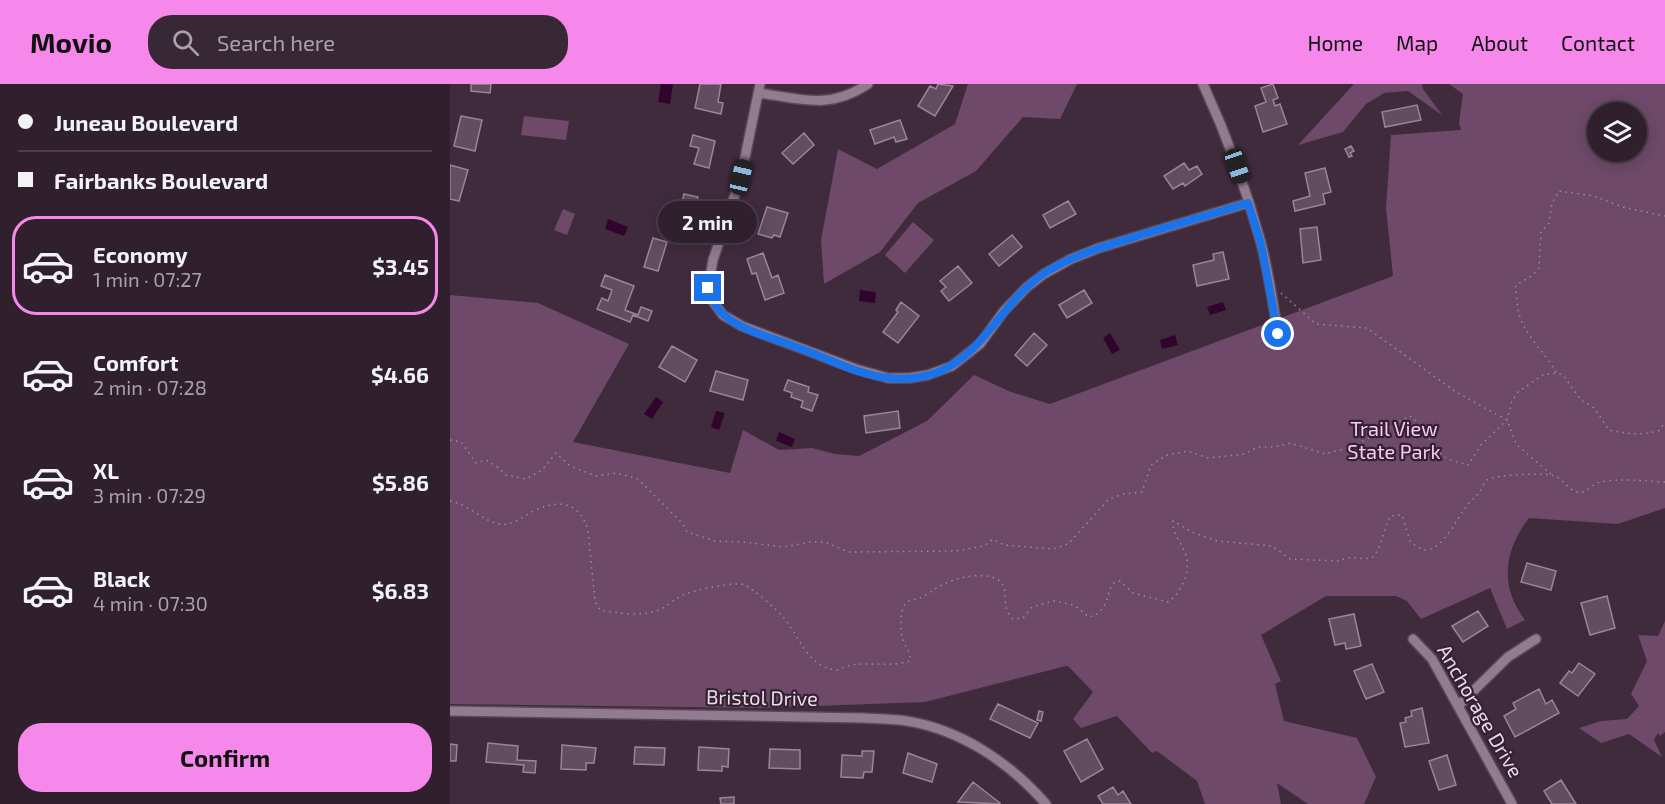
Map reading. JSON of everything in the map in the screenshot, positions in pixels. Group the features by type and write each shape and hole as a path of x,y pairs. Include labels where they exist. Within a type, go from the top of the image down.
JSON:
{"street":[{"path":"868,84 848,96 821,102 759,89 741,177 713,260 708,288 714,303 723,315 741,326 856,369 888,378 909,378 928,375 952,366 980,344 1004,311 1027,287 1044,274 1071,259 1099,248 1248,203"},
{"path":"1203,84 1231,148 1261,244 1278,334"},
{"name":"Anchorage Drive","path":"1413,639 1432,659 1512,804"},
{"path":"1458,706 1508,657 1536,639"},
{"name":"Bristol Drive","path":"450,711 865,718 908,722 940,730 963,739 1000,760 1025,780 1046,804"}],"path":[{"path":"1556,373 1540,347 1528,334 1519,316 1516,285 1533,275 1539,268 1541,232 1549,223 1552,203 1559,191 1594,196 1622,207 1665,216"},
{"path":"1269,284 1316,324 1367,328 1456,392 1508,420"},
{"path":"1665,422 1660,430 1650,434 1630,435 1609,430 1594,408 1581,400 1563,375 1556,373 1543,375 1518,392 1512,401 1508,420 1516,444 1553,476 1576,492 1584,492 1597,482 1616,480 1665,482"},
{"path":"450,440 461,442 476,463 486,460 506,475 526,479 542,470 556,453 570,466 596,476 617,473 638,479 682,523 687,532 715,541 783,547 825,542 848,552 956,551 984,546 993,539 1004,545 1053,549 1068,544 1108,499 1142,492 1150,465 1167,455 1188,451 1208,458 1245,454 1258,447 1274,447 1290,443 1325,454 1352,447 1410,416 1418,422 1445,457 1468,465 1480,445 1508,420"},
{"path":"450,501 466,505 485,519 502,525 549,506 560,505 578,509 585,519 588,530 595,601 600,610 629,613 659,610 692,591 735,583 745,585 783,616 805,652 825,667 838,670 845,666 882,665 910,661 911,654 903,641 902,634 904,604 953,580 986,576 1002,582 1006,606 1013,619 1023,618 1032,607 1053,601 1074,605 1089,617 1096,615 1106,603 1111,585 1116,581 1120,581 1133,593 1168,602 1175,597 1184,582 1187,560 1172,528 1173,521 1194,533 1217,541 1272,546 1290,559 1339,561 1345,558 1355,558 1363,560 1372,558 1378,550 1389,516 1402,515 1410,541 1425,550 1432,549 1458,522 1463,510 1470,501 1476,498 1487,480 1495,476 1516,477 1532,473 1553,476"}],"green space":[{"path":"968,84 1077,84 1060,119 1023,117 976,171 918,203 880,252 824,284 821,240 838,149 877,169 955,124"},
{"path":"1354,84 1422,84 1423,89 1442,115 1408,91 1384,93 1366,104 1343,132 1298,145"},
{"name":"Trail View State Park","path":"1449,84 1665,84 1665,508 1618,524 1529,518 1514,543 1508,569 1511,594 1525,620 1507,629 1490,588 1421,619 1407,601 1396,596 1326,596 1261,635 1281,681 1275,684 1284,721 1357,738 1376,777 1364,804 1308,804 1277,783 1281,804 1205,804 1197,781 1157,751 1152,753 1117,716 1081,728 1073,719 1093,692 1066,666 925,702 760,708 450,704 450,295 538,303 629,344 573,442 730,473 743,430 779,450 812,448 835,454 859,456 927,421 974,375 1011,392 1050,404 1393,276 1386,208 1391,135 1461,130 1459,123 1463,94"},
{"path":"524,116 569,121 566,140 521,135"},
{"path":"563,209 575,214 567,235 554,230"},
{"path":"913,222 934,240 905,273 885,255"},
{"path":"1665,621 1665,732 1660,736 1658,733 1654,740 1662,757 1629,734 1601,743 1579,728 1601,721 1627,719 1639,706 1631,694 1647,661 1638,635 1658,636"}],"shaded area":[{"path":"661,84 673,84 670,104 658,102"},
{"path":"608,219 628,227 624,236 605,229"},
{"path":"860,290 876,292 875,303 859,301"},
{"path":"1223,302 1226,310 1210,315 1207,307"},
{"path":"1110,333 1120,350 1112,354 1103,338"},
{"path":"1175,335 1178,345 1162,349 1160,340"},
{"path":"656,397 663,402 652,419 644,414"},
{"path":"716,411 725,413 719,430 711,427"},
{"path":"779,432 795,439 792,447 776,441"}],"building":[{"path":"471,84 491,84 490,93 471,91"},
{"path":"700,84 721,84 718,102 723,103 721,114 695,108"},
{"path":"938,84 953,86 935,116 918,106 930,86 936,89"},
{"path":"1273,84 1278,98 1273,100 1275,106 1280,104 1287,124 1263,132 1255,106 1266,102 1261,88"},
{"path":"1417,105 1421,120 1385,127 1382,112"},
{"path":"461,116 482,120 475,151 454,146"},
{"path":"900,120 907,139 896,142 894,137 875,144 870,130"},
{"path":"804,133 814,145 793,164 782,153"},
{"path":"693,135 715,141 709,168 694,164 699,148 690,146"},
{"path":"1351,146 1354,151 1349,157 1345,149"},
{"path":"1184,163 1189,170 1197,166 1202,174 1185,186 1183,183 1173,189 1164,176"},
{"path":"450,165 468,170 459,201 450,199"},
{"path":"1325,168 1331,192 1323,194 1325,204 1295,211 1293,201 1310,196 1305,173"},
{"path":"684,194 698,197 691,223 678,220"},
{"path":"1068,201 1076,214 1050,228 1043,215"},
{"path":"767,207 788,213 780,237 774,235 772,238 758,234"},
{"path":"1317,227 1321,260 1303,263 1300,229"},
{"path":"1012,235 1022,247 999,266 989,254"},
{"path":"653,238 667,242 658,271 644,267"},
{"path":"1223,252 1229,279 1197,286 1193,265 1214,260 1213,254"},
{"path":"763,253 772,278 778,275 784,293 765,300 756,273 752,274 747,259"},
{"path":"958,266 972,283 949,301 941,291 946,287 940,281"},
{"path":"605,275 634,286 625,310 638,315 641,307 652,311 648,321 633,315 630,322 597,309 602,298 608,301 612,290 601,286"},
{"path":"1084,290 1092,303 1067,318 1059,305"},
{"path":"901,302 919,316 898,343 883,332 898,312 896,310"},
{"path":"1034,333 1047,345 1027,366 1015,355"},
{"path":"672,346 697,360 685,382 659,367"},
{"path":"716,371 748,380 743,400 710,391"},
{"path":"788,380 809,387 808,392 818,395 812,411 801,407 803,401 791,397 792,393 784,390"},
{"path":"898,411 900,428 866,433 864,416"},
{"path":"1527,563 1556,571 1551,590 1521,582"},
{"path":"1607,596 1615,628 1590,635 1581,603"},
{"path":"1478,611 1488,626 1463,642 1452,626"},
{"path":"1354,614 1361,646 1346,649 1345,643 1335,645 1329,619"},
{"path":"1579,663 1595,674 1578,696 1560,683 1569,671 1572,673"},
{"path":"1372,664 1384,692 1366,699 1354,671"},
{"path":"1539,689 1546,704 1552,700 1559,713 1515,737 1504,716 1516,709 1513,703"},
{"path":"998,704 1038,723 1030,738 990,719"},
{"path":"1422,708 1429,743 1405,747 1400,723 1406,722 1405,718 1412,716 1411,711"},
{"path":"1039,711 1043,712 1041,721 1037,720"},
{"path":"1087,739 1103,769 1081,782 1064,751"},
{"path":"488,743 518,746 517,760 536,761 535,773 523,772 524,765 486,762"},
{"path":"450,744 457,745 456,761 450,761"},
{"path":"562,745 596,748 594,763 586,763 586,770 561,769"},
{"path":"635,747 665,748 664,765 634,764"},
{"path":"699,747 729,749 728,767 722,766 722,771 698,770"},
{"path":"770,749 800,750 800,769 769,768"},
{"path":"862,751 874,751 872,772 864,772 863,778 841,777 842,755 862,756"},
{"path":"908,753 937,764 932,782 903,773"},
{"path":"1447,755 1456,785 1439,790 1429,761"},
{"path":"1561,780 1576,804 1552,804 1544,791"},
{"path":"973,782 1000,803 1000,804 958,802"},
{"path":"1113,787 1118,795 1123,791 1131,804 1103,804 1098,796"},
{"path":"734,797 734,804 721,804 720,798"}],"route":[{"path":"708,288 714,303 723,315 741,326 856,369 888,378 909,378 938,372 965,357 980,344 1004,311 1027,287 1044,274 1071,259 1099,248 1248,203 1261,244 1278,334"}]}
